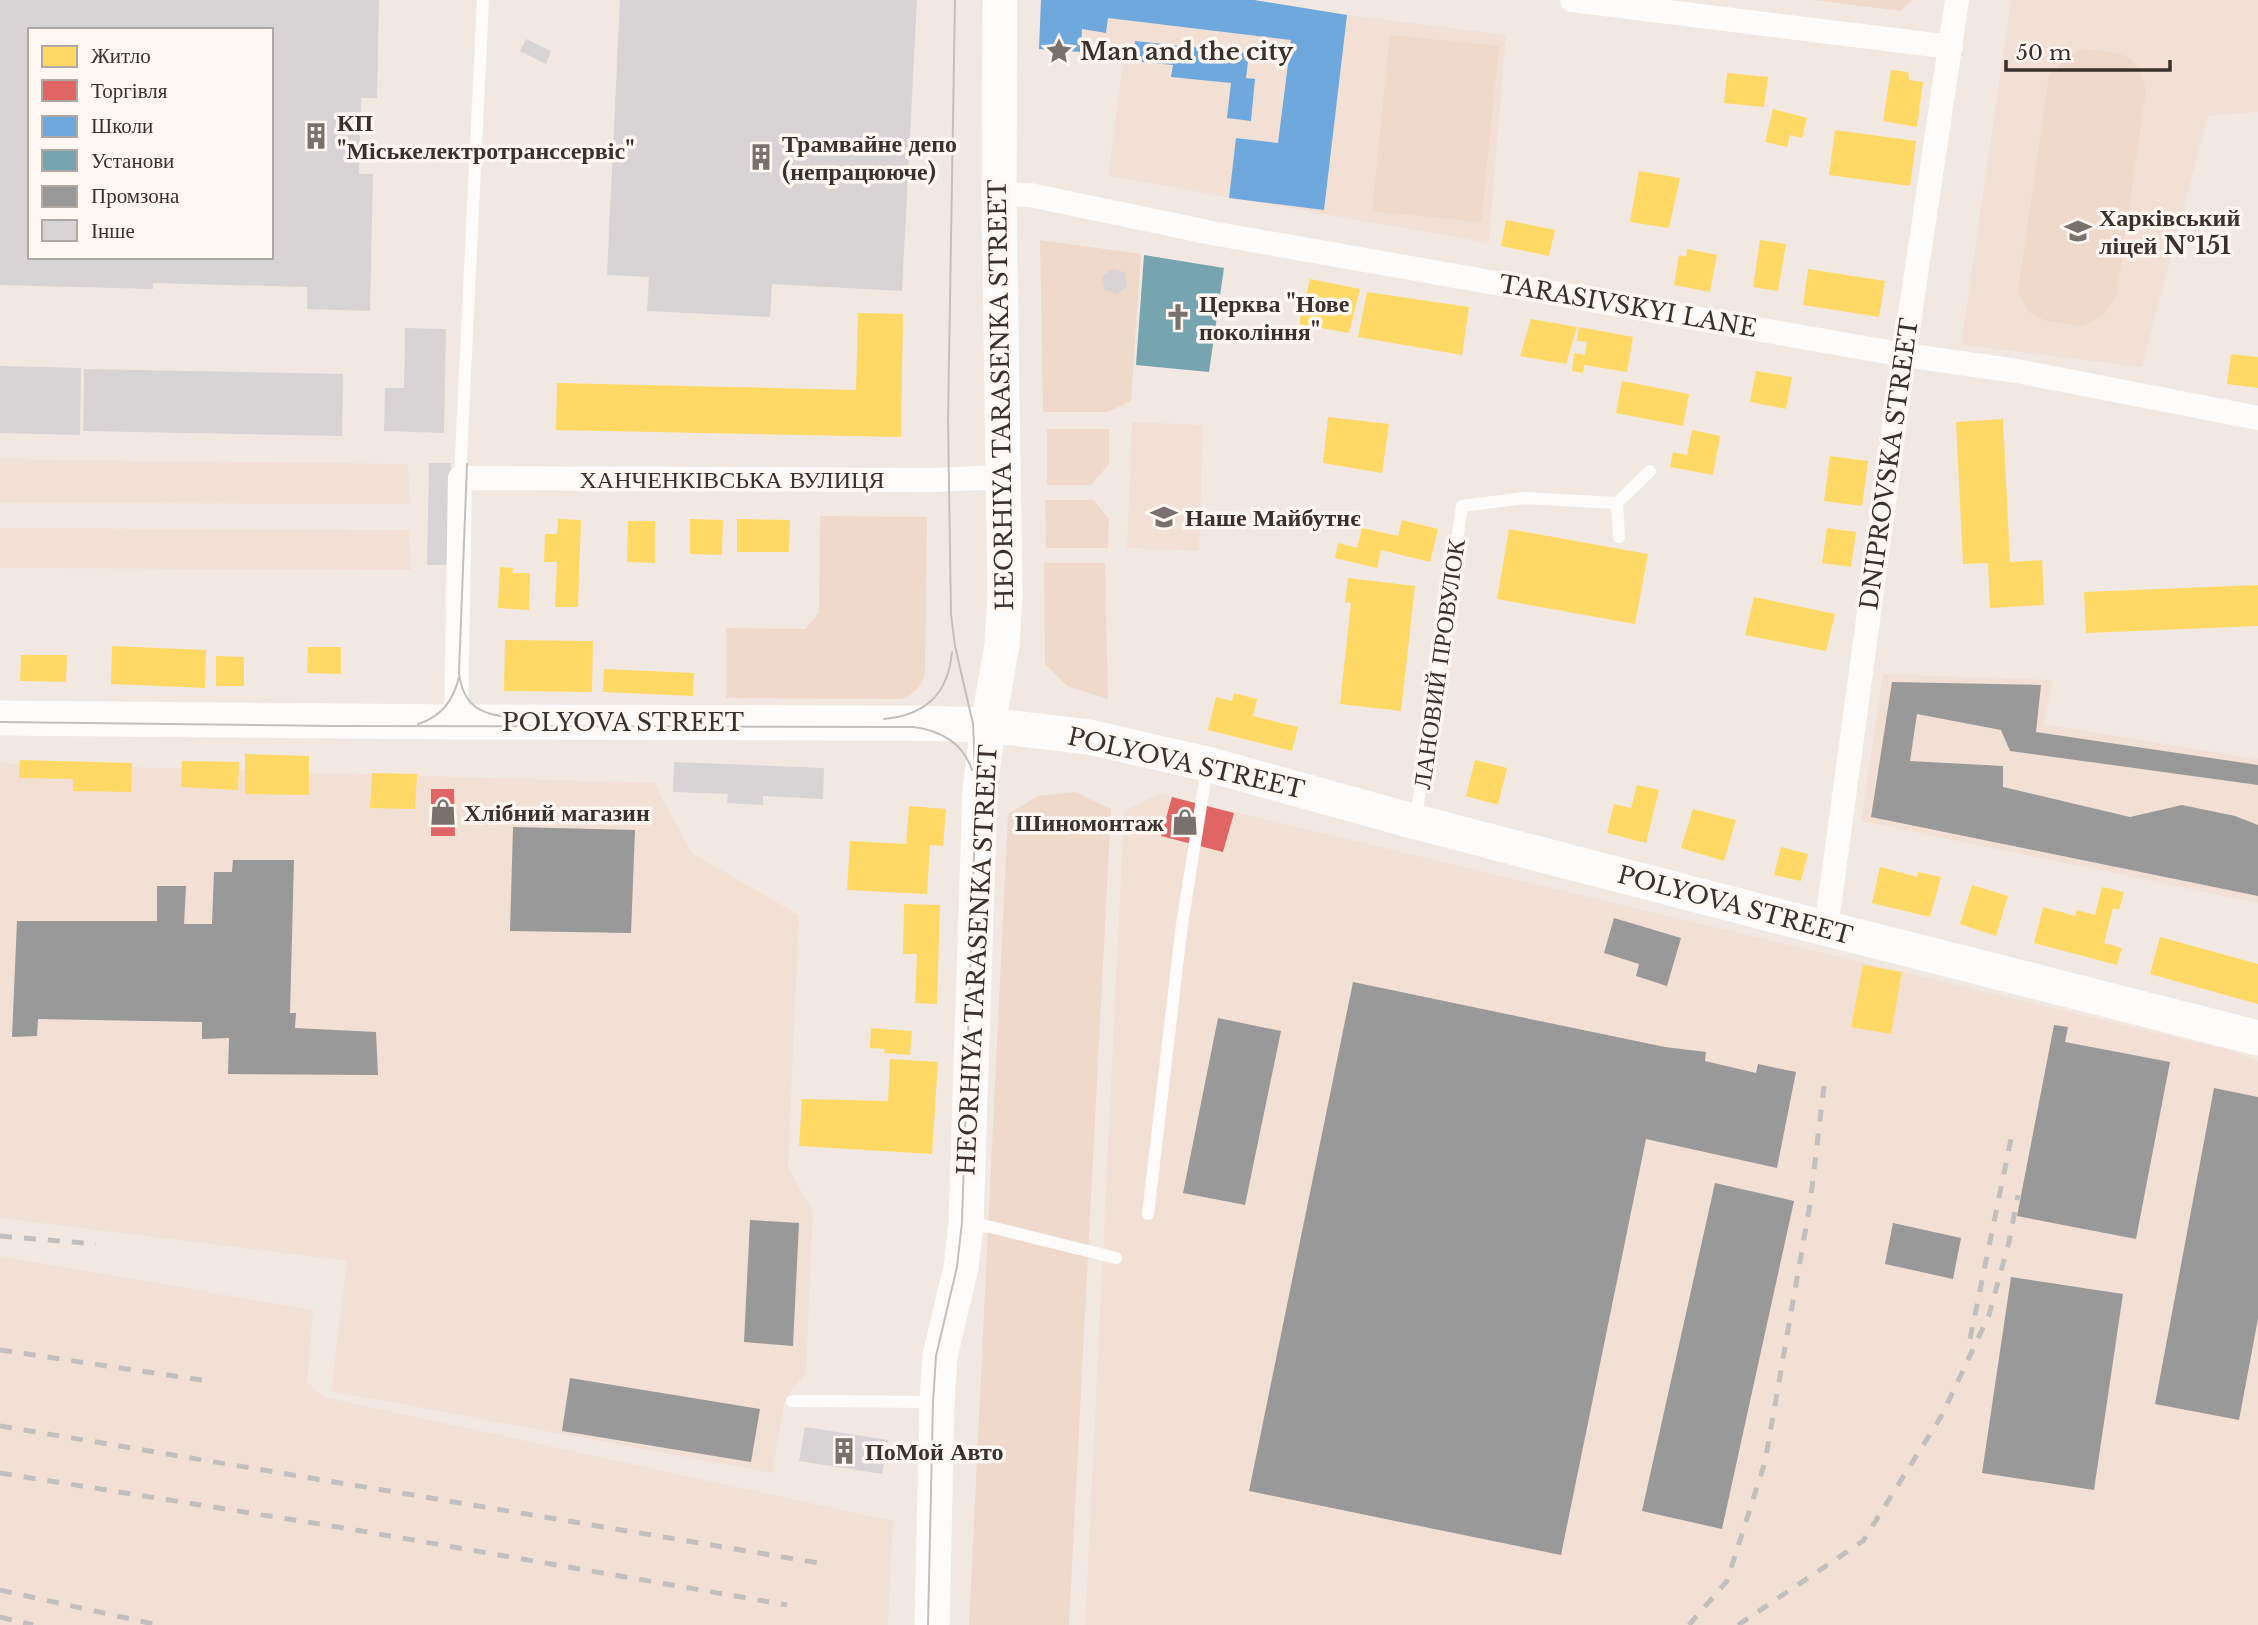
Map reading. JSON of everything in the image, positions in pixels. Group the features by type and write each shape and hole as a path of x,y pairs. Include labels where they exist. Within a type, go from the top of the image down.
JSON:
{"main road":[{"name":"HEORHIYA TARASENKA STREET","path":"932,1625 940,1356 961,1268 966,1223 980,790 1002,645 1004,477 999,194 1000,0"},
{"name":"POLYOVA STREET","path":"0,718 988,725 1089,737 1207,764 1416,822 1826,929 2258,1038"}],"street":[{"path":"1572,0 1951,47"},
{"name":"DNIPROVSKA STREET","path":"1826,929 1904,355 1956,0"},
{"name":"TARASIVSKYI LANE","path":"999,194 1030,195 1213,233 1904,355 2017,371 2258,418"},
{"name":"ХАНЧЕНКІВСЬКА ВУЛИЦЯ","path":"460,478 933,480 1004,477"},
{"path":"456,722 460,478"}],"lane":[{"path":"460,478 483,0"},
{"path":"1619,537 1617,503 1650,471"},
{"name":"ЛАНОВИЙ ПРОВУЛОК","path":"1416,822 1462,506 1525,498 1617,503"},
{"path":"1148,1213 1182,924 1207,764"},
{"path":"966,1223 1116,1258"},
{"path":"792,1401 937,1402"}],"shaded area":[{"path":"1041,0 1254,0 1506,35 1489,243 1108,176 1124,57 1039,49"},
{"path":"1812,0 1912,0 1901,11"},
{"name":"Харківський ліцей №151","path":"2011,0 2258,0 2258,112 2208,116 2142,367 1961,345"},
{"path":"1390,35 1499,46 1481,222 1372,211"},
{"path":"2084,49 2117,53 2132,60 2146,90 2117,293 2104,315 2083,326 2046,321 2029,312 2018,292 2049,76 2064,58"},
{"path":"1040,240 1141,254 1131,401 1108,412 1043,412"},
{"name":"Наше Майбутнє","path":"1132,422 1203,425 1199,551 1127,548"},
{"path":"1047,429 1109,429 1109,464 1091,485 1047,485"},
{"path":"0,459 408,464 410,504 0,503"},
{"path":"1045,500 1094,500 1109,519 1108,548 1046,548"},
{"path":"820,516 927,517 925,674 921,683 901,699 726,698 726,628 805,629 819,613"},
{"path":"0,528 409,530 411,570 0,568"},
{"path":"1044,563 1105,563 1108,699 1067,686 1045,664"},
{"path":"1883,674 2053,680 2044,724 2258,759 2258,903 1861,821"},
{"path":"0,763 654,783 692,853 799,915 788,1167 813,1212 806,1373 785,1399 772,1473 331,1391 347,1261 0,1218"},
{"path":"1075,792 1111,809 1069,1625 969,1625 1008,814 1038,796"},
{"path":"1159,794 2232,1051 2258,1061 2258,1625 1085,1625 1124,811"},
{"path":"0,1256 313,1310 307,1382 324,1397 893,1521 888,1625 0,1625"}],"building: Житло":[{"path":"1891,70 1908,72 1909,80 1923,82 1917,127 1883,121"},
{"path":"1727,73 1768,77 1764,107 1724,103"},
{"path":"1773,109 1807,118 1802,138 1790,135 1787,147 1765,142"},
{"path":"1835,130 1916,141 1910,186 1829,175"},
{"path":"1639,171 1680,178 1669,228 1630,222"},
{"path":"1506,220 1555,230 1549,256 1501,246"},
{"path":"1760,240 1786,244 1778,291 1753,287"},
{"path":"1687,249 1717,255 1710,292 1674,285 1679,255 1686,257"},
{"path":"1808,269 1885,281 1879,317 1803,305"},
{"path":"1310,279 1360,289 1349,333 1299,324"},
{"path":"1367,292 1469,307 1462,355 1358,337"},
{"path":"858,313 903,314 901,437 556,430 557,383 856,390"},
{"path":"1531,319 1577,327 1566,364 1520,356"},
{"path":"1579,327 1633,337 1627,372 1584,365 1583,373 1572,371 1574,353 1585,355 1587,342 1577,341"},
{"path":"2231,354 2258,357 2258,388 2227,384"},
{"path":"1756,371 1792,377 1786,409 1750,402"},
{"path":"1622,381 1689,394 1683,426 1616,413"},
{"path":"1328,417 1389,424 1382,473 1323,463"},
{"path":"2003,419 2010,562 2042,560 2044,605 1990,608 1988,563 1963,564 1956,422"},
{"path":"1692,430 1720,436 1713,475 1670,467 1673,452 1687,455"},
{"path":"1830,456 1868,461 1862,506 1824,501"},
{"path":"558,519 581,520 578,607 555,607 557,562 544,562 545,534 557,534"},
{"path":"690,519 723,520 722,555 690,554"},
{"path":"737,519 790,520 789,552 737,552"},
{"path":"1402,520 1438,529 1430,562 1381,550 1377,568 1335,558 1338,543 1357,548 1362,528 1398,536"},
{"path":"628,521 655,521 655,563 627,562"},
{"path":"1827,528 1856,532 1851,567 1822,563"},
{"path":"1509,529 1648,554 1635,624 1497,599"},
{"path":"500,567 513,568 512,573 530,573 529,610 498,608"},
{"path":"1348,578 1415,586 1401,711 1340,704 1351,603 1345,602"},
{"path":"2258,585 2258,626 2086,633 2084,592"},
{"path":"1754,597 1835,614 1826,651 1745,635"},
{"path":"505,640 593,641 592,692 504,691"},
{"path":"112,646 206,650 205,688 111,684"},
{"path":"308,647 341,647 341,674 307,673"},
{"path":"21,655 67,655 66,682 20,681"},
{"path":"216,656 244,657 244,686 216,686"},
{"path":"604,669 694,673 693,696 603,692"},
{"path":"1234,693 1257,699 1253,716 1298,727 1292,751 1208,730 1216,697 1232,701"},
{"path":"245,754 309,756 309,795 245,794"},
{"path":"20,760 132,763 131,792 73,791 73,779 19,778"},
{"path":"1475,760 1507,768 1498,805 1466,796"},
{"path":"182,761 239,762 238,790 181,787"},
{"path":"372,773 417,774 415,809 370,808"},
{"path":"1637,785 1659,790 1646,843 1607,833 1614,804 1631,808"},
{"path":"909,806 946,809 943,846 930,845 927,894 847,890 850,841 906,844"},
{"path":"1693,809 1736,820 1724,861 1681,848"},
{"path":"1781,847 1808,854 1801,881 1774,875"},
{"path":"1880,867 1917,877 1918,872 1941,877 1930,917 1872,903"},
{"path":"1972,885 2008,896 1996,936 1960,924"},
{"path":"2102,887 2124,892 2119,910 2113,908 2104,943 2122,948 2117,965 2034,943 2043,907 2075,916 2077,910 2095,915"},
{"path":"904,904 940,905 937,1004 915,1003 917,954 903,954"},
{"path":"2160,937 2258,964 2258,1004 2150,974"},
{"path":"1863,965 1902,972 1891,1034 1851,1027"},
{"path":"871,1028 912,1031 910,1055 884,1053 885,1049 870,1048"},
{"path":"890,1059 938,1062 932,1154 799,1146 802,1099 888,1101"}],"building: Торгівля":[{"name":"Хлібний магазин","path":"431,789 454,789 455,836 431,836"},
{"path":"1172,797 1234,813 1223,852 1161,836"}],"building: Школи":[{"path":"1041,0 1254,0 1347,15 1324,210 1229,198 1236,138 1278,143 1291,40 1108,18 1106,33 1082,29 1081,52 1039,49"},
{"path":"1135,41 1249,53 1246,78 1255,79 1251,121 1227,118 1231,83 1171,77 1173,65 1133,61"}],"building: Установи":[{"name":"Церква \"Нове покоління\"","path":"1144,255 1224,268 1209,372 1136,365"}],"building: Промзона":[{"path":"1892,682 2041,685 2036,732 2258,765 2258,785 2010,751 2001,730 1917,714 1910,761 2003,766 2003,787 2130,817 2182,805 2235,816 2258,825 2258,896 1871,817"},
{"path":"513,827 635,830 631,933 510,931"},
{"path":"233,860 294,860 290,1013 296,1013 295,1028 376,1032 378,1075 228,1074 229,1038 202,1039 202,1022 38,1019 37,1036 12,1037 17,921 157,921 157,886 186,886 184,924 212,924 214,872 232,872"},
{"path":"1614,918 1681,938 1667,986 1636,976 1639,964 1604,953"},
{"path":"1353,982 1665,1047 1706,1052 1705,1061 1756,1073 1758,1064 1796,1072 1777,1168 1646,1139 1561,1555 1249,1491"},
{"path":"1218,1018 1281,1031 1245,1205 1183,1193"},
{"path":"2054,1025 2068,1027 2065,1042 2170,1062 2136,1239 2017,1216"},
{"path":"2214,1088 2258,1097 2258,1319 2239,1420 2155,1404"},
{"path":"1715,1183 1794,1201 1722,1529 1642,1511"},
{"path":"750,1220 799,1223 793,1346 744,1342"},
{"path":"1893,1223 1961,1238 1953,1279 1885,1264"},
{"path":"2011,1277 2123,1294 2094,1490 1982,1473"},
{"path":"570,1378 760,1409 751,1462 562,1431"}],"building: Інше":[{"name":"КП \"Міськелектротранссервіс\"","path":"0,0 379,0 377,98 361,98 359,174 373,174 370,311 307,309 307,287 153,283 153,289 0,285"},
{"name":"Трамвайне депо (непрацююче)","path":"620,0 917,0 902,291 772,284 770,317 647,311 649,277 607,275"},
{"path":"526,39 551,51 546,64 520,51"},
{"path":"1114,268 1125,273 1127,286 1117,294 1105,290 1102,276"},
{"path":"405,328 446,329 444,433 384,431 385,388 404,388"},
{"path":"0,366 81,368 80,435 0,433"},
{"path":"84,369 343,374 342,436 83,431"},
{"path":"429,463 451,463 450,565 427,565"},
{"path":"674,762 824,768 823,799 763,796 763,805 727,803 728,794 673,792"},
{"name":"ПоМой Авто","path":"805,1427 888,1440 882,1474 799,1461"}],"tram line":[{"path":"928,1625 936,1356 957,1267 962,1222 976,794 973,724 955,646 951,614 948,421 955,0"},
{"path":"467,464 459,673 461,685 465,695 478,708 495,715 517,717"},
{"path":"884,719 912,713 932,700 946,680 952,652"},
{"path":"418,724 440,712 454,693 459,677"},
{"path":"0,722 334,726 914,727 950,740 963,752 972,770"}],"railway":[{"path":"1689,1625 1727,1581 1765,1462 1810,1204 1824,1086"},
{"path":"1970,1339 2011,1139"},
{"path":"1738,1625 1863,1541 1942,1415 1989,1315 2009,1242 2018,1195"},
{"path":"0,1236 96,1244"},
{"path":"0,1350 208,1381"},
{"path":"0,1426 825,1564"},
{"path":"0,1473 338,1527 787,1605"},
{"path":"0,1590 158,1625"},
{"path":"0,1617 33,1625"}],"place":[{"name":"Man and the city","path":"1059,51"},
{"name":"КП \"Міськелектротранссервіс\"","path":"316,136"},
{"name":"Трамвайне депо (непрацююче)","path":"761,157"},
{"name":"Харківський ліцей №151","path":"2078,231"},
{"name":"Церква \"Нове покоління\"","path":"1178,317"},
{"name":"Наше Майбутнє","path":"1164,517"},
{"name":"Хлібний магазин","path":"443,812"},
{"name":"Шиномонтаж","path":"1185,822"},
{"name":"ПоМой Авто","path":"844,1451"}]}
